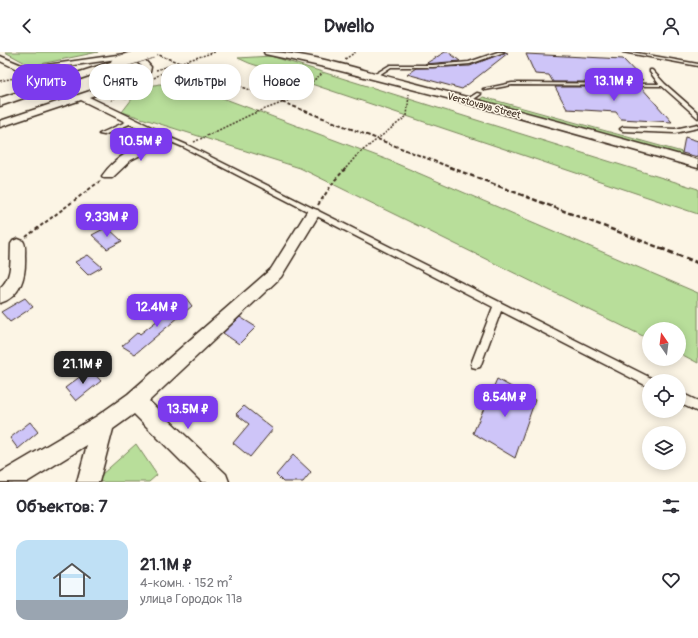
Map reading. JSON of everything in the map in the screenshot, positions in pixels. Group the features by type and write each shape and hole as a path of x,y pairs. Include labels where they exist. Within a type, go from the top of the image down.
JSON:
{"main road":[{"path":"0,102 152,52"}],"street":[{"name":"Verstovaya Street","path":"268,52 330,65 410,85 698,164"},
{"path":"0,58 22,68 33,69 124,56 131,57 144,62 145,64"},
{"path":"0,124 89,95"},
{"path":"82,97 130,122 166,138"},
{"path":"108,176 118,162 129,155 166,138"},
{"path":"6,482 104,423 135,401 276,273 313,213"},
{"path":"0,297 9,290 17,280 18,244"},
{"path":"135,401 218,482"},
{"path":"88,482 104,423"}],"lane":[{"path":"374,76 390,66 433,66 470,63 502,52"},
{"path":"625,52 698,65"},
{"path":"651,71 698,116"},
{"path":"485,89 512,84 664,85"},
{"path":"468,101 479,94"},
{"path":"102,134 130,122"},
{"path":"623,129 675,131 698,126"},
{"path":"166,138 185,146 313,213 642,378"},
{"path":"476,364 498,306"},
{"path":"686,401 698,407"}],"path":[{"path":"153,70 215,52"},
{"path":"185,146 252,114 288,101 315,80 330,65 345,59 356,52"},
{"path":"313,213 335,180 357,155 382,138 407,116 410,85"},
{"path":"18,244 108,176"}],"green space":[{"path":"5,52 98,52 41,64 27,64"},
{"path":"271,56 297,64 252,64 238,58"},
{"path":"314,69 698,189 698,214 314,85"},
{"path":"161,84 161,100 228,100 388,160 698,293 698,363 686,357 686,322 642,322 642,336 300,168 122,112 131,100 153,100 153,85"},
{"path":"483,97 682,152 680,157 479,100"},
{"path":"136,444 157,475 149,482 100,482 101,475"}],"building":[{"path":"445,52 448,52 460,61 425,64"},
{"path":"505,52 508,53 462,89 407,74 416,68 470,66"},
{"path":"526,54 623,59 643,80 634,80 636,82 553,82 549,75 535,74"},
{"path":"555,87 641,87 672,122 621,119 616,112 567,109"},
{"path":"685,137 698,141 698,157 682,153"},
{"path":"107,227 122,241 107,249 92,235"},
{"path":"88,255 102,267 88,275 75,262"},
{"path":"25,298 33,307 10,322 1,312"},
{"path":"186,298 192,306 135,354 122,346 138,332 140,334"},
{"path":"240,317 256,327 239,344 223,333"},
{"path":"90,369 101,381 76,401 65,388"},
{"path":"497,379 535,400 515,458 473,433"},
{"path":"244,406 273,429 250,457 233,443 249,424 236,414"},
{"path":"30,422 38,432 18,449 10,438"},
{"path":"293,455 311,472 303,482 283,482 276,475"}],"railway":[{"path":"151,52 284,103"},
{"path":"282,102 452,168"},
{"path":"449,167 663,249"},
{"path":"660,248 698,263"}]}
